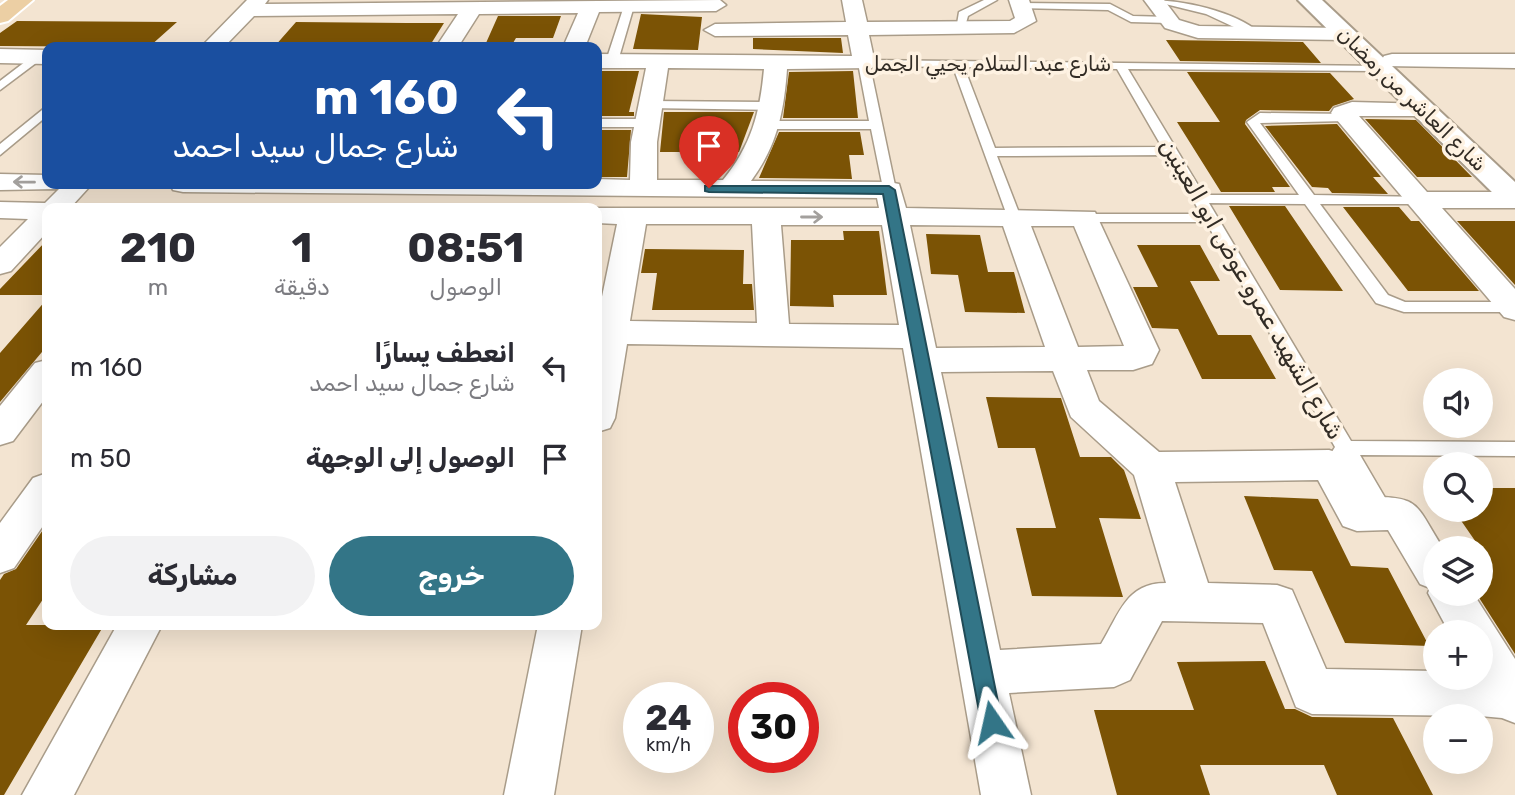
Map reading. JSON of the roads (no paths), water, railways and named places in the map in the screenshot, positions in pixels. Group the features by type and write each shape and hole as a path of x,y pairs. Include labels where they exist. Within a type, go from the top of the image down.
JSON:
{"main road":[{"path":"0,16 22,0"}],"street":[{"path":"852,0 864,63"},
{"path":"1154,0 1169,20 1180,27 1198,32 1344,34"},
{"name":"شارع العاشر من رمضان","path":"1309,0 1344,34 1386,64 1515,175"},
{"name":"شارع العاشر من رمضان","path":"1327,0 1422,108 1515,199"},
{"path":"217,42 253,5 592,3 629,6 716,2 712,62"},
{"path":"575,42 592,3"},
{"path":"715,30 1020,26 1026,21 1020,3"},
{"path":"450,42 474,4"},
{"path":"0,56 42,57"},
{"name":"شارع عبد السلام يحيي الجمل","path":"605,61 864,63"},
{"path":"1386,64 1515,61"},
{"path":"602,357 604,332 638,202 658,62"},
{"path":"731,188 750,166 772,115 776,63"},
{"path":"1422,108 1345,110 1346,117 1514,308"},
{"path":"0,182 42,183"},
{"path":"602,213 638,202 731,188 1014,218 1085,218 1142,349 1140,355 1133,358 1065,359 774,335 604,332"},
{"path":"60,203 74,189"},
{"path":"519,189 766,216 891,204"},
{"path":"1419,200 1515,199"},
{"path":"891,204 1006,795"},
{"path":"0,210 42,213"},
{"path":"766,216 774,335"},
{"path":"0,264 42,218"},
{"path":"1014,218 1084,408 1151,467 1193,602"},
{"path":"0,430 42,378"},
{"name":"شارع الشهيد عمرو عوض ابو العينين","path":"1151,467 1337,457 1357,514 1399,513 1423,552"},
{"path":"0,555 42,496"},
{"path":"982,673 1114,666 1150,602 1277,604 1312,691 1514,697"},
{"path":"47,795 137,630"},
{"path":"529,795 559,630"},
{"path":"1493,664 1514,697"}],"lane":[{"path":"960,28 959,22 963,15 992,0"},
{"path":"1154,0 1209,12 1255,33"},
{"path":"1020,3 1110,6 1131,19 1169,20"},
{"path":"605,61 629,6"},
{"path":"0,87 42,58"},
{"path":"864,63 891,204"},
{"name":"شارع عبد السلام يحيي الجمل","path":"864,63 1386,64"},
{"path":"957,64 1014,218"},
{"name":"شارع الشهيد عمرو عوض ابو العينين","path":"1121,65 1210,218 1337,457"},
{"path":"0,151 42,114"},
{"path":"602,122 649,114 772,115 876,125"},
{"path":"1346,117 1260,117 1253,122 1388,303 1404,307 1514,308"},
{"path":"989,152 1171,151"},
{"path":"1199,199 1419,200"},
{"path":"1085,218 1210,218"},
{"path":"1337,457 1515,449"}]}
